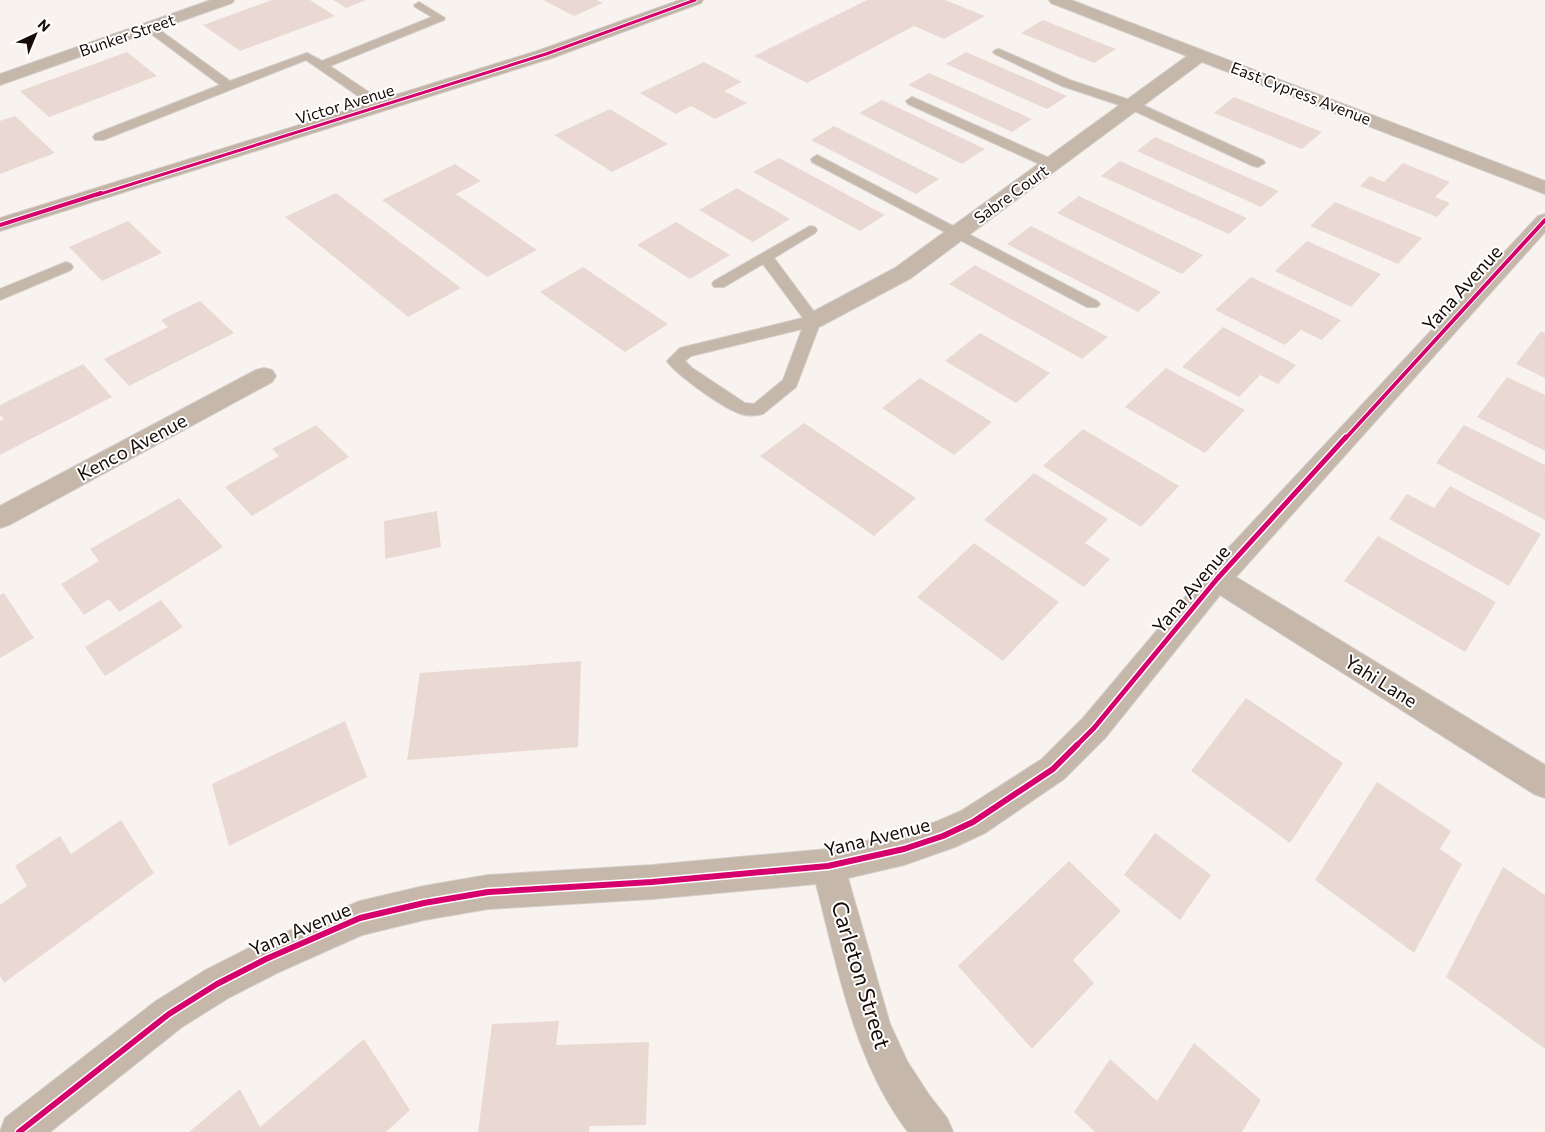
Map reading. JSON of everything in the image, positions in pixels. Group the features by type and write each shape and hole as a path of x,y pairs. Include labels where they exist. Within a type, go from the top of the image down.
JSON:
{"main road":[{"name":"Victor Avenue","path":"0,225 546,54 695,0"}],"street":[{"name":"Bunker Street","path":"0,80 226,0"},
{"name":"East Cypress Avenue","path":"1057,0 1545,188"},
{"name":"Sabre Court","path":"813,321 903,273 1201,54"},
{"name":"Yana Avenue","path":"19,1132 169,1014 217,984 266,958 360,918 488,892 652,882 828,866 904,849 943,836 973,822 1053,769 1094,728 1217,579 1545,220"},
{"name":"Kenco Avenue","path":"0,518 264,376"},
{"name":"Yahi Lane","path":"1217,579 1545,783"},
{"name":"Carleton Street","path":"828,866 873,1028 894,1074 915,1109 933,1132"}],"lane":[{"path":"322,65 440,18 419,5 432,0"},
{"path":"150,28 229,86"},
{"path":"999,52 1066,83 1132,105 1258,163"},
{"path":"99,137 307,56 380,106"},
{"path":"912,101 1051,164"},
{"path":"816,160 1092,304"},
{"path":"719,284 810,230"},
{"path":"765,256 813,321"},
{"path":"0,295 66,267"},
{"path":"813,321 790,383 757,410 741,408 686,372 675,361 686,352 813,321"}],"building":[{"path":"272,0 310,0 335,16 240,51 203,25"},
{"path":"333,0 366,0 346,8"},
{"path":"543,0 596,0 603,3 574,16"},
{"path":"867,0 945,0 985,16 944,39 914,26 807,83 754,56"},
{"path":"1043,20 1116,49 1094,63 1021,33"},
{"path":"127,52 157,76 49,117 20,91"},
{"path":"966,52 1067,96 1047,109 946,64"},
{"path":"704,62 742,82 724,91 747,103 715,119 691,106 676,114 640,93"},
{"path":"929,73 1032,119 1012,132 908,85"},
{"path":"1234,97 1322,132 1302,149 1214,113"},
{"path":"882,100 985,149 962,164 859,113"},
{"path":"610,109 668,144 612,172 554,135"},
{"path":"15,116 55,153 0,174 0,121"},
{"path":"834,126 939,179 916,194 811,140"},
{"path":"1155,137 1279,191 1261,207 1137,151"},
{"path":"779,158 885,215 860,231 753,172"},
{"path":"1120,161 1247,218 1229,234 1101,176"},
{"path":"1403,163 1450,182 1435,197 1450,203 1437,217 1360,186 1370,176 1384,182"},
{"path":"455,164 481,181 456,194 537,250 487,277 382,200"},
{"path":"737,188 790,219 753,242 699,210"},
{"path":"336,193 461,288 408,317 285,217"},
{"path":"1079,196 1203,255 1182,274 1057,213"},
{"path":"1335,202 1422,238 1398,264 1310,226"},
{"path":"128,221 162,253 102,281 69,247"},
{"path":"676,222 730,255 690,279 637,245"},
{"path":"1031,226 1161,292 1138,312 1007,244"},
{"path":"1307,241 1381,274 1351,307 1275,271"},
{"path":"975,265 1108,337 1082,359 949,284"},
{"path":"583,267 668,324 625,352 540,292"},
{"path":"1251,277 1341,320 1322,340 1301,330 1285,345 1215,310"},
{"path":"200,301 234,333 129,386 104,359 168,327 161,320"},
{"path":"1223,327 1296,365 1278,384 1260,375 1239,397 1182,367"},
{"path":"1541,331 1545,333 1545,378 1516,364"},
{"path":"980,333 1050,373 1016,403 945,361"},
{"path":"83,364 112,397 0,455 0,421 4,419 0,415 0,405"},
{"path":"1166,368 1245,410 1205,453 1125,407"},
{"path":"1507,377 1545,395 1545,451 1477,417"},
{"path":"920,378 992,422 954,455 882,408"},
{"path":"804,423 916,498 874,536 760,456"},
{"path":"316,425 349,457 252,516 225,487 279,456 272,449"},
{"path":"1464,425 1545,465 1545,520 1436,463"},
{"path":"1083,429 1179,486 1141,527 1043,466"},
{"path":"1034,473 1108,519 1085,543 1110,559 1084,587 984,520"},
{"path":"1450,486 1541,534 1509,586 1389,519 1407,494 1434,508"},
{"path":"179,498 223,547 119,612 109,599 84,615 61,584 99,561 90,549"},
{"path":"437,511 441,547 385,559 384,521"},
{"path":"1378,536 1496,602 1465,652 1344,581"},
{"path":"974,543 1059,602 1003,661 917,597"},
{"path":"4,593 34,638 0,658 0,595"},
{"path":"161,600 183,627 105,676 85,647"},
{"path":"581,661 578,747 407,760 420,673"},
{"path":"1246,698 1343,763 1290,843 1191,771"},
{"path":"345,721 367,777 229,846 212,784"},
{"path":"1377,782 1451,831 1440,849 1462,864 1414,953 1315,880"},
{"path":"121,820 154,873 4,983 0,976 0,905 27,886 15,866 60,836 71,854"},
{"path":"1155,833 1211,875 1180,920 1124,875"},
{"path":"1069,861 1121,911 1073,960 1094,983 1032,1049 958,966"},
{"path":"1503,867 1545,895 1545,1049 1446,977"},
{"path":"559,1021 556,1045 649,1042 646,1125 589,1126 589,1132 478,1132 492,1024"},
{"path":"364,1039 410,1110 386,1132 189,1132 240,1089 260,1127"},
{"path":"1194,1043 1261,1100 1242,1132 1095,1132 1074,1112 1110,1059 1157,1101"}],"cycle path":[{"path":"0,225 546,54 695,0"},
{"path":"19,1132 169,1014 217,984 266,959 360,918 424,903 488,892 652,882 828,866 904,849 943,836 973,822 1053,769 1094,728 1217,579 1545,220"}]}
